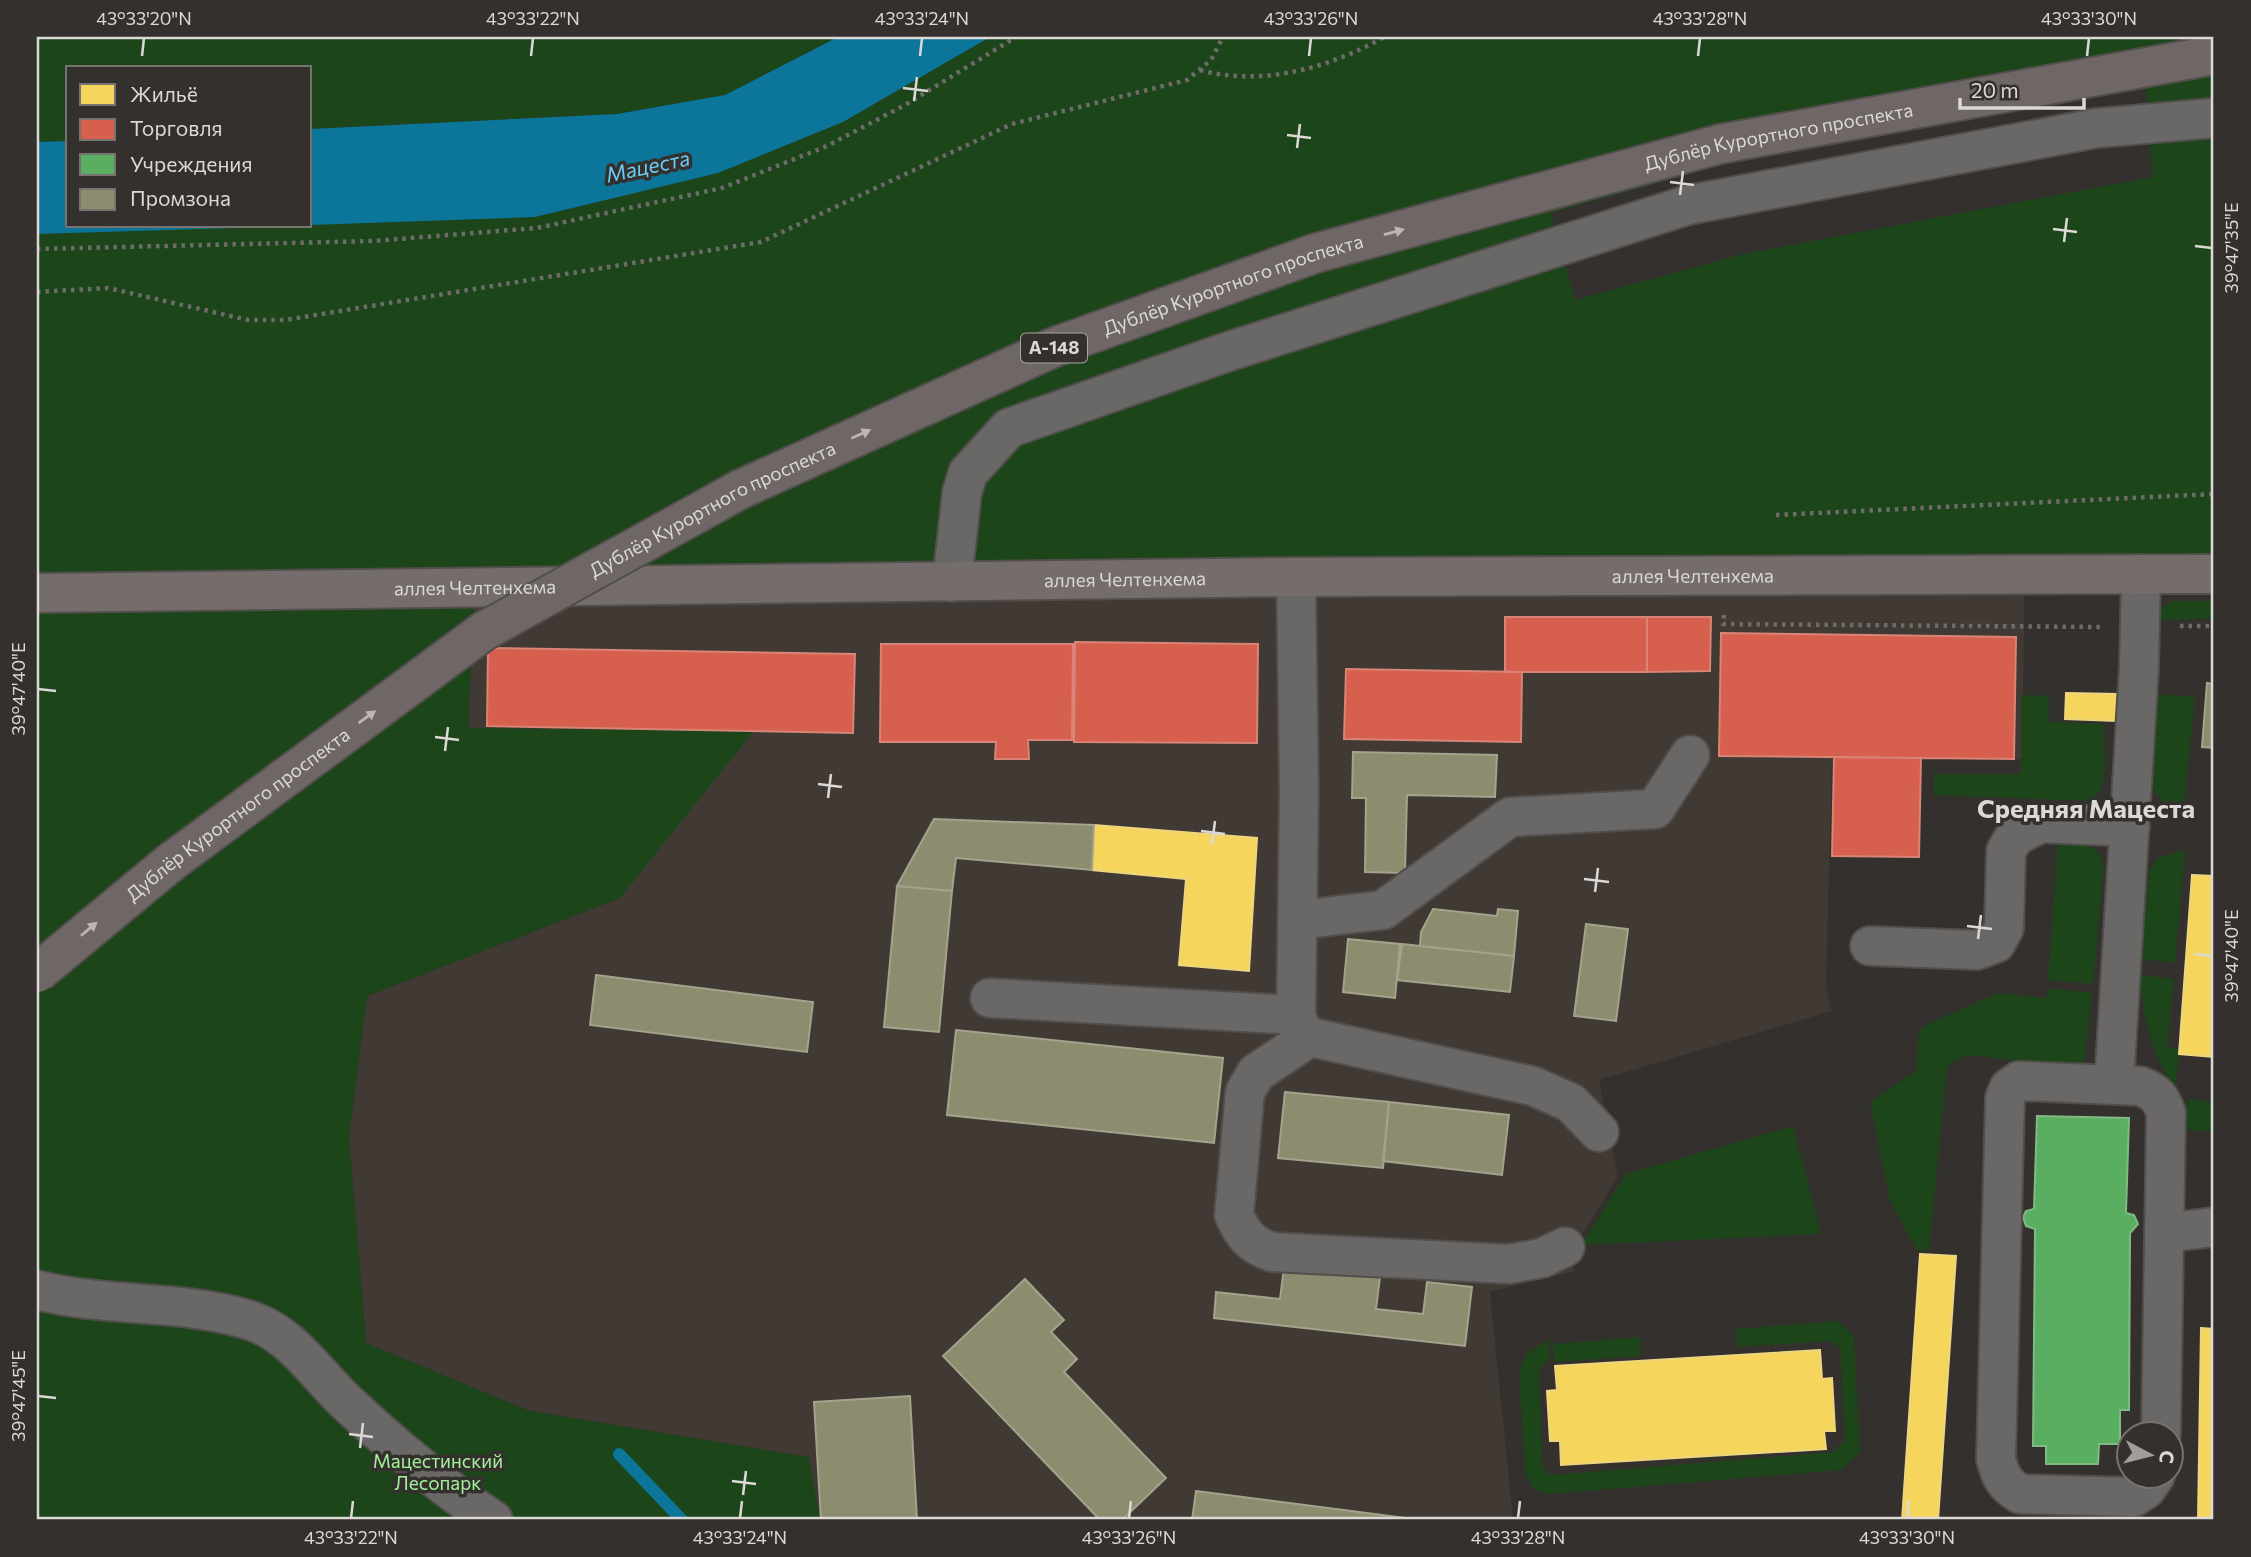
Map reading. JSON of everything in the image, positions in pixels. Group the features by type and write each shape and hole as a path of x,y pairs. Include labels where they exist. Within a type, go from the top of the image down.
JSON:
{"highway":[{"name":"Дублёр Курортного проспекта","path":"37,973 171,862 484,631 741,489 1057,346 1316,253 1720,144 2214,55"}],"main road":[{"name":"аллея Челтенхема","path":"37,593 1296,577 2214,574"}],"lane":[{"path":"953,582 962,492 968,473 1009,428 1230,351 1688,205 2097,128 2214,118"},
{"path":"2114,1085 2130,827 2141,574"},
{"path":"1296,577 1297,920 1303,1026 1256,1073 1245,1092 1234,1215 1242,1233 1255,1246 1272,1252 1509,1264 1542,1258 1565,1247"},
{"path":"1297,920 1383,910 1510,817 1655,809 1690,755"},
{"path":"1870,947 1977,950 1996,943 2004,928 2006,851 2015,836 2041,823 2130,827"},
{"path":"990,998 1303,1026 1533,1086 1571,1103 1599,1132"},
{"path":"2144,1490 2134,1497 2020,1494 2008,1486 2000,1475 1996,1460 2004,1098 2009,1088 2019,1081 2140,1086 2161,1099 2166,1113 2161,1420"},
{"path":"2164,1233 2214,1227"},
{"path":"37,1290 65,1297 216,1312 255,1322 292,1343 342,1398 402,1452 493,1520"}],"path":[{"path":"37,249 373,241 537,228 722,188 827,146 905,105 1016,37"},
{"path":"37,292 108,288 248,320 285,320 761,242 1012,124 1187,80 1211,60 1223,37"},
{"path":"1199,70 1228,78 1288,73 1356,53 1384,37"},
{"path":"1776,515 2214,494"},
{"path":"1723,624 2214,626"}],"shaded area":[{"path":"2025,575 2022,759 1832,757 1826,986 1832,1011 1599,1080 1618,1177 1573,1249 1574,1271 1490,1292 1513,1520 820,1520 808,1457 529,1411 366,1343 349,1137 367,996 620,898 752,731 468,728 475,589"}],"green space":[{"path":"37,37 838,37 725,95 616,114 312,129 312,66 66,66 66,141 37,142"},
{"name":"Мацестинский Лесопарк","path":"990,37 2214,37 2214,574 475,589 468,728 754,731 620,898 367,996 349,1137 366,1343 529,1411 809,1457 820,1520 37,1520 37,234 213,228 312,228 312,225 535,217 718,173 843,122","holes":["2145,82 2153,177 1743,254 1575,300 1551,213 1718,166"]},
{"path":"2171,601 2214,601 2214,619 2159,620 2158,611"},
{"path":"2156,694 2195,697 2183,816 2160,799 2151,786"},
{"path":"2022,695 2049,696 2049,722 2103,724 2104,778 2096,795 2089,801 1934,795 1934,774 2021,774"},
{"path":"2058,842 2087,845 2097,852 2104,865 2093,984 2048,980"},
{"path":"2185,850 2175,963 2141,959 2149,871 2158,858"},
{"path":"2139,975 2174,979 2167,1047 2180,1049 2175,1089 2154,1049"},
{"path":"2047,988 2092,993 2084,1062 2078,1068 2066,1068 1973,1055 1959,1058 1947,1067 1929,1251 1917,1250 1890,1201 1870,1102 1916,1071 1919,1031 1928,1024 1998,993 2046,998"},
{"path":"2188,1099 2214,1102 2214,1132 2185,1129"},
{"path":"1793,1126 1821,1234 1581,1245 1626,1174"},
{"path":"1837,1321 1854,1335 1860,1452 1841,1470 1548,1494 1534,1489 1525,1473 1519,1371 1527,1353 1549,1339 1550,1358 1543,1364 1539,1375 1543,1468 1550,1475 1833,1452 1845,1440 1840,1348 1831,1341 1737,1347 1736,1329"},
{"path":"1640,1337 1641,1356 1554,1362 1553,1344"}],"water":[{"name":"Мацеста","path":"838,37 990,37 843,122 718,173 535,217 312,225 312,129 617,114 725,95"},
{"path":"66,141 66,228 234,228 37,234 37,142"}],"building: Жильё":[{"path":"2066,693 2118,694 2117,721 2065,719"},
{"path":"1094,825 1257,838 1249,971 1179,965 1186,879 1092,870"},
{"path":"2192,875 2214,876 2214,1057 2179,1054"},
{"path":"1920,1254 1956,1256 1938,1520 1902,1520"},
{"path":"2201,1328 2214,1329 2214,1520 2198,1520"},
{"path":"1820,1350 1822,1379 1832,1378 1835,1431 1824,1431 1826,1449 1561,1465 1560,1441 1550,1441 1547,1391 1557,1390 1555,1366"}],"building: Торговля":[{"path":"1505,617 1647,617 1647,672 1505,672"},
{"path":"1647,617 1711,617 1710,671 1647,672"},
{"path":"1721,633 2016,637 2014,759 1719,756"},
{"path":"1075,642 1258,644 1257,743 1074,742"},
{"path":"881,644 1073,644 1072,740 1028,740 1029,759 995,759 996,742 880,742"},
{"path":"488,648 855,654 853,733 487,726"},
{"path":"1346,669 1522,672 1521,742 1344,739"},
{"path":"1834,757 1921,758 1919,857 1832,856"}],"building: Учреждения":[{"path":"2037,1116 2129,1118 2126,1213 2134,1215 2138,1224 2130,1233 2129,1410 2120,1410 2120,1420 2114,1420 2114,1444 2099,1444 2098,1464 2046,1464 2046,1446 2033,1446 2035,1229 2026,1226 2023,1217 2026,1211 2034,1209"}],"building: Промзона":[{"path":"2207,683 2214,684 2214,748 2202,747"},
{"path":"1353,752 1497,755 1495,797 1407,795 1405,873 1365,872 1366,798 1352,798"},
{"path":"934,819 1094,825 1092,870 956,858 952,891 897,886"},
{"path":"897,886 952,891 939,1032 884,1027"},
{"path":"1433,909 1497,916 1498,909 1518,911 1514,956 1420,946 1421,932"},
{"path":"1586,924 1628,929 1616,1021 1574,1016"},
{"path":"1348,939 1400,944 1395,998 1343,992"},
{"path":"1402,944 1514,956 1510,992 1397,980"},
{"path":"596,975 813,1002 807,1052 590,1025"},
{"path":"956,1030 1223,1058 1214,1143 947,1115"},
{"path":"1285,1092 1389,1102 1383,1168 1278,1158"},
{"path":"1389,1102 1509,1115 1502,1175 1383,1161"},
{"path":"1284,1267 1380,1277 1376,1309 1423,1314 1427,1282 1472,1287 1465,1346 1214,1318 1216,1292 1280,1299"},
{"path":"1025,1279 1064,1320 1051,1332 1077,1359 1064,1372 1166,1478 1122,1520 1100,1520 943,1356"},
{"path":"910,1396 917,1520 821,1520 814,1402"},
{"path":"1196,1491 1421,1520 1192,1520"}],"waterway":[{"path":"619,1454 682,1520"}],"district":[{"name":"Средняя Мацеста","path":"2086,809"}]}
